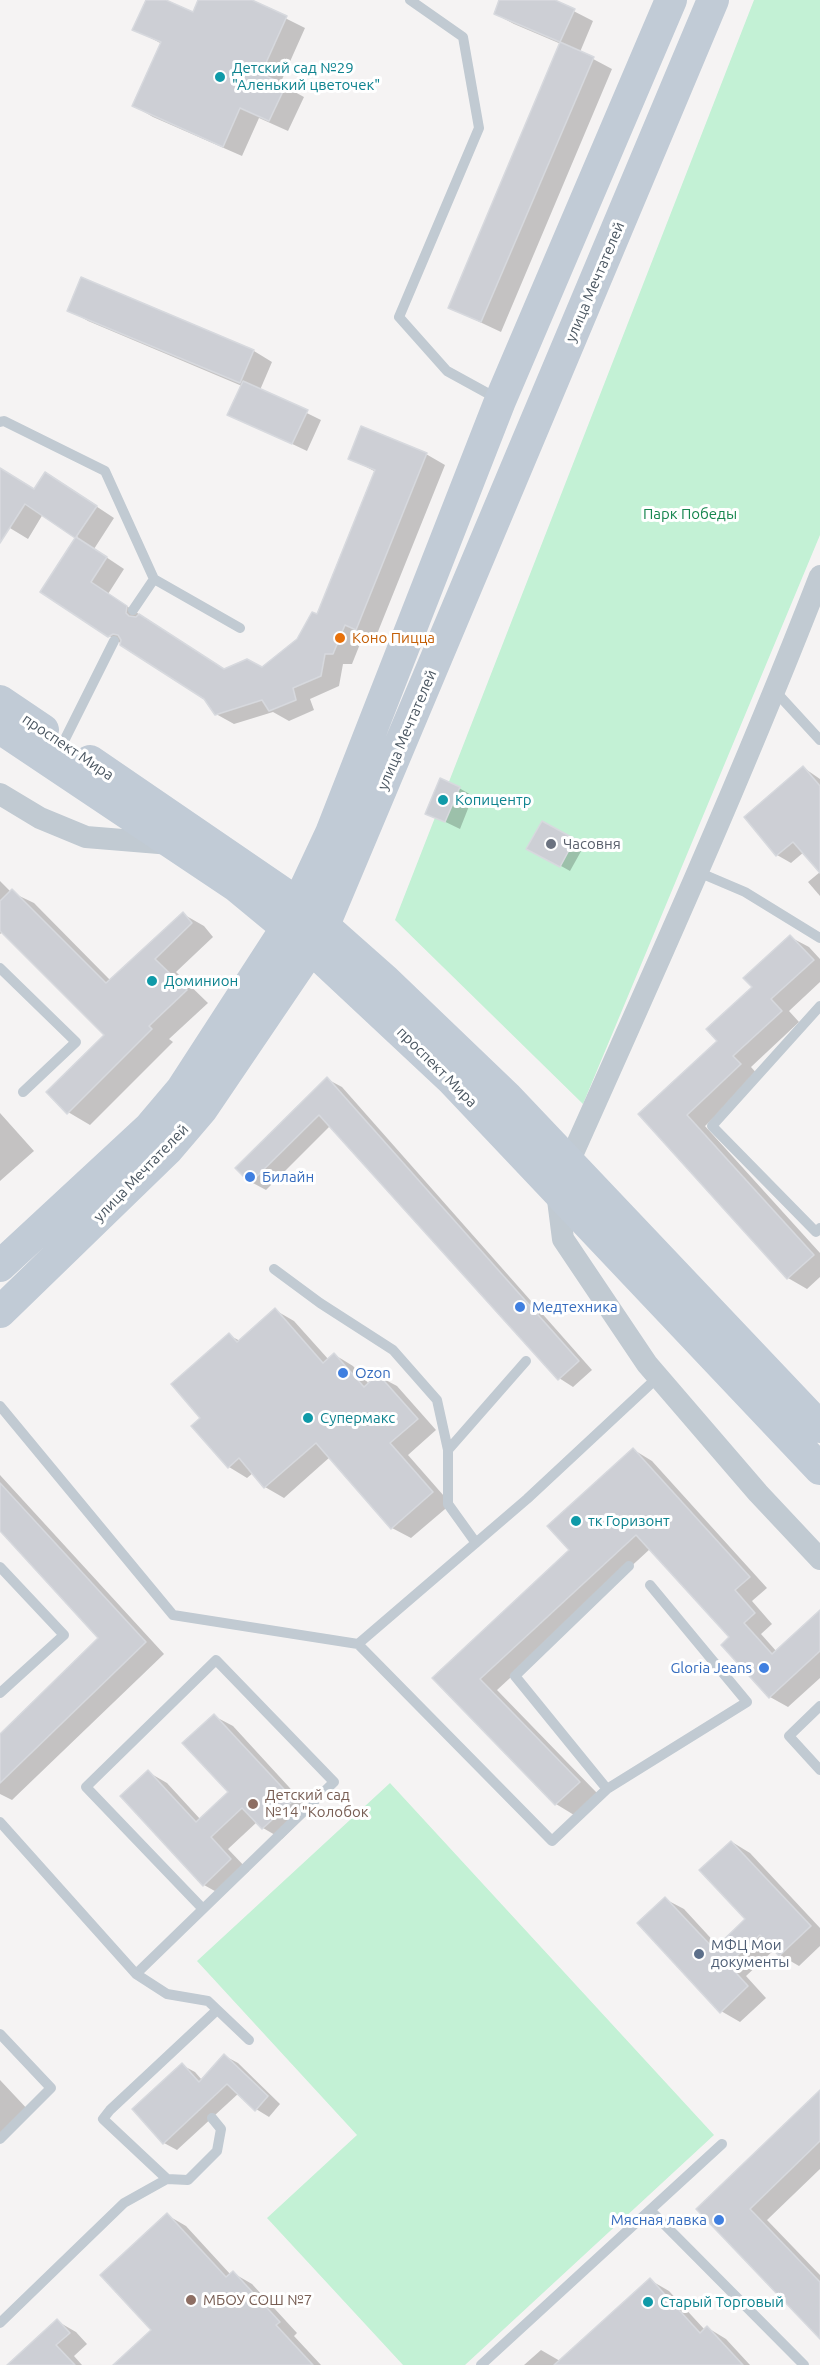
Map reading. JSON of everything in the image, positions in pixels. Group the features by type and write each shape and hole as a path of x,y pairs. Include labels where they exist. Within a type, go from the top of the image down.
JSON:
{"street":[{"name":"улица Мечтателей","path":"0,1266 96,1179 156,1120 182,1089 293,915 331,833 501,401 671,0"},
{"name":"улица Мечтателей","path":"0,1312 167,1150 202,1109 317,936 713,0"},
{"path":"569,1162 699,872 775,691 820,576"},
{"name":"проспект Мира","path":"0,701 247,866 293,915 507,1097 820,1427"},
{"name":"проспект Мира","path":"0,728 236,886 293,915"},
{"path":"0,794 40,818 86,837 173,844"},
{"name":"проспект Мира","path":"317,936 820,1469"},
{"path":"557,1192 563,1239 647,1364 758,1493 820,1559"}],"lane":[{"path":"410,0 463,37 479,128 399,317 447,371 501,401"},
{"path":"0,422 4,421 105,471 154,579 240,628"},
{"path":"133,610 154,579"},
{"path":"63,743 114,640"},
{"path":"775,691 820,740"},
{"path":"699,872 745,892 820,938"},
{"path":"0,968 76,1042 23,1092"},
{"path":"820,1006 712,1126 816,1232 820,1228"},
{"path":"274,1269 320,1303 393,1350 437,1400 448,1450 448,1504 476,1543"},
{"path":"448,1450 526,1360"},
{"path":"358,1644 527,1499 658,1377"},
{"path":"0,1406 173,1615 358,1644 552,1841 606,1789 747,1702 650,1585"},
{"path":"606,1789 514,1676 629,1566"},
{"path":"0,1567 64,1635 0,1694"},
{"path":"136,1974 334,1782 216,1660 86,1787 203,1909"},
{"path":"820,1706 789,1736 820,1770"},
{"path":"0,1822 136,1974 167,1994 208,2001 249,2040"},
{"path":"167,2179 103,2119 217,2010"},
{"path":"0,2034 51,2088 0,2139"},
{"path":"0,2323 124,2203 167,2179 188,2180 217,2151 221,2129 212,2118"},
{"path":"481,2365 722,2144"},
{"path":"651,2211 804,2365"}],"green space":[{"name":"Парк Победы","path":"754,0 820,0 820,535 583,1104 395,920"},
{"path":"390,1783 714,2135 465,2365 403,2365 267,2218 357,2135 197,1961"}],"building":[{"name":"Детский сад №29 \"Аленький цветочек\"","path":"146,0 166,0 193,12 198,0 252,0 287,16 261,74 286,85 269,121 240,108 223,147 132,106 161,42 132,30"},
{"path":"499,0 555,0 575,9 560,42 494,14"},
{"path":"560,42 594,57 481,322 448,308"},
{"path":"81,277 254,350 240,383 67,311"},
{"path":"243,381 308,410 292,444 227,415"},
{"path":"361,426 427,453 356,630 345,625 333,654 325,654 321,676 293,688 296,700 269,711 262,700 215,715 204,699 120,645 121,640 118,635 113,634 108,637 40,592 75,538 25,504 0,543 0,468 34,489 45,472 97,506 76,537 107,557 91,582 127,606 126,613 129,616 136,617 139,614 224,669 247,659 262,667 297,639 312,612 317,614 375,470 348,459"},
{"path":"803,766 820,786 820,873 793,842 776,856 744,817"},
{"name":"Копицентр","path":"440,778 460,787 445,822 425,814"},
{"name":"Часовня","path":"542,821 575,839 560,867 526,849"},
{"path":"12,889 106,983 183,912 192,923 155,959 187,990 149,1026 152,1029 67,1114 46,1092 104,1035 0,931 0,901"},
{"path":"790,935 814,960 771,999 782,1011 733,1056 741,1064 687,1115 814,1255 787,1279 638,1114 717,1041 706,1029 752,987 743,978"},
{"path":"327,1077 579,1361 558,1380 319,1115 250,1183 235,1168"},
{"name":"Супермакс","path":"275,1308 323,1363 334,1353 364,1387 378,1374 418,1419 390,1443 433,1492 391,1529 316,1443 264,1488 239,1458 228,1468 191,1426 200,1418 171,1384 229,1333 237,1342"},
{"path":"633,1448 750,1577 735,1590 755,1613 744,1623 772,1654 820,1610 820,1651 769,1698 721,1645 729,1637 636,1535 480,1679 580,1782 555,1805 432,1678 569,1550 547,1526"},
{"path":"0,1483 146,1642 0,1783 0,1734 98,1638 0,1531"},
{"name":"Детский сад №14 \"Колобок","path":"214,1714 294,1800 262,1829 242,1808 211,1837 231,1859 203,1886 120,1796 148,1770 196,1822 228,1792 182,1743"},
{"path":"731,1841 811,1926 779,1956 760,1935 728,1964 748,1986 720,2013 637,1923 665,1897 714,1949 745,1919 699,1870"},
{"path":"224,2054 268,2096 255,2111 227,2084 163,2144 132,2109 182,2063 199,2082"},
{"path":"820,2090 820,2141 750,2209 820,2282 820,2339 696,2209"},
{"name":"МБОУ СОШ №7","path":"167,2213 226,2277 233,2271 280,2322 276,2325 313,2365 113,2365 151,2330 100,2275"},
{"name":"Старый Торговый","path":"650,2278 700,2333 707,2326 743,2365 554,2365"},
{"path":"57,2319 70,2333 56,2345 75,2365 7,2365"}],"place":[{"name":"Детский сад №29 \"Аленький цветочек\"","path":"220,77"},
{"name":"Коно Пицца","path":"340,638"},
{"name":"Копицентр","path":"443,800"},
{"name":"Часовня","path":"551,844"},
{"name":"Доминион","path":"152,981"},
{"name":"Билайн","path":"250,1177"},
{"name":"Медтехника","path":"520,1307"},
{"name":"Ozon","path":"343,1373"},
{"name":"Супермакс","path":"308,1418"},
{"name":"тк Горизонт","path":"576,1521"},
{"name":"Gloria Jeans","path":"764,1668"},
{"name":"Детский сад №14 \"Колобок","path":"253,1804"},
{"name":"МФЦ Мои документы","path":"699,1954"},
{"name":"Мясная лавка","path":"719,2220"},
{"name":"МБОУ СОШ №7","path":"191,2300"},
{"name":"Старый Торговый","path":"648,2302"}]}
